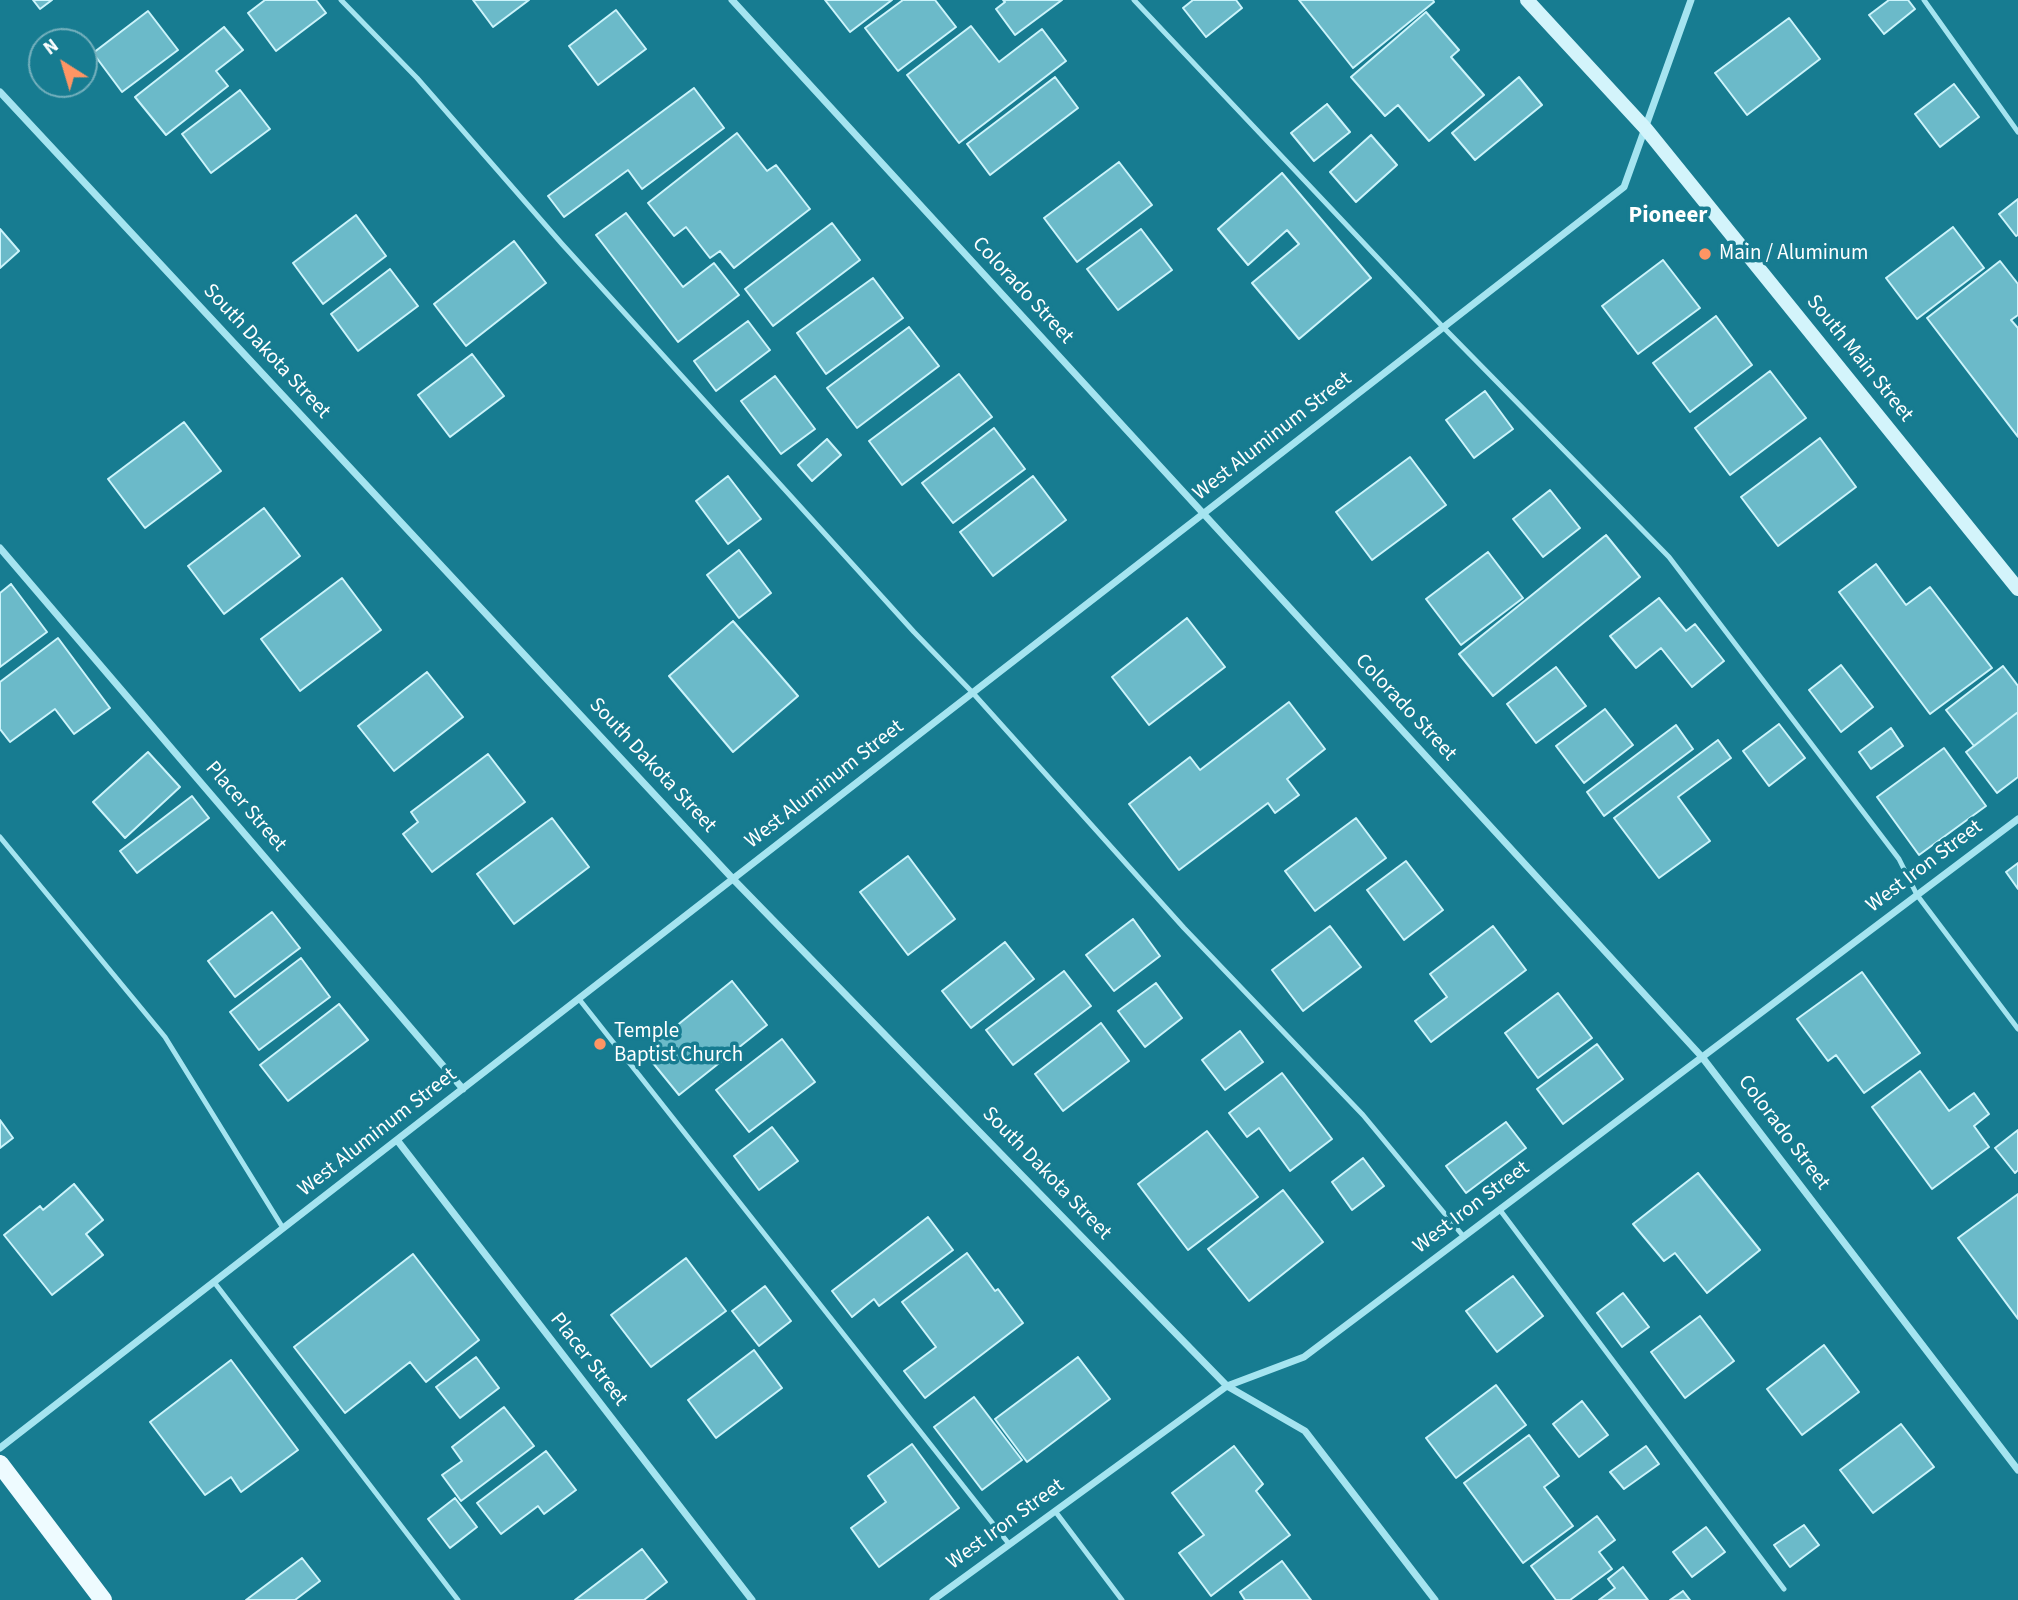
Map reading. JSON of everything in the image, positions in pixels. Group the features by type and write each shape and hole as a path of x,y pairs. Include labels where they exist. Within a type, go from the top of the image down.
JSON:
{"main road":[{"name":"South Main Street","path":"1527,0 1646,129 2018,589"},
{"path":"0,1464 103,1600"}],"street":[{"name":"Colorado Street","path":"732,0 1702,1057 2018,1470"},
{"name":"West Aluminum Street","path":"0,1448 1624,187 1691,0"},
{"name":"South Dakota Street","path":"0,92 733,878 1227,1386 1305,1432 1435,1600"},
{"name":"Placer Street","path":"0,548 463,1088"},
{"name":"West Iron Street","path":"933,1600 1227,1386 1304,1357 2018,819"},
{"name":"Placer Street","path":"397,1140 752,1600"}],"lane":[{"path":"341,0 417,78 562,244 1184,928 1363,1115 1464,1237"},
{"path":"1134,0 1443,327 1669,556 1899,859 1917,895 2018,1029"},
{"path":"1924,0 2018,132"},
{"path":"0,837 165,1037 283,1228"},
{"path":"579,999 1009,1545"},
{"path":"1500,1210 1784,1589"},
{"path":"214,1282 458,1600"},
{"path":"1055,1511 1122,1600"}],"building":[{"path":"33,0 52,0 40,9"},
{"path":"265,0 316,0 326,13 276,51 248,13"},
{"path":"473,0 529,0 493,27"},
{"path":"825,0 892,0 850,32"},
{"path":"903,0 935,0 956,27 898,71 865,28"},
{"path":"1003,0 1062,0 1015,35 996,9 1005,2"},
{"path":"1193,0 1236,0 1242,8 1206,37 1183,8"},
{"path":"1299,0 1433,0 1434,2 1353,68"},
{"path":"1889,0 1908,0 1915,9 1884,34 1869,15"},
{"path":"616,10 646,49 598,85 569,46"},
{"path":"148,11 178,50 122,92 98,60 98,49"},
{"path":"1426,12 1459,50 1451,57 1484,95 1429,141 1398,105 1385,116 1351,77"},
{"path":"1789,18 1820,59 1747,115 1715,73"},
{"path":"971,26 999,62 1042,29 1066,61 959,143 907,75"},
{"path":"224,27 243,50 216,71 228,86 166,135 135,97"},
{"path":"1055,77 1078,108 990,175 967,144"},
{"path":"1519,77 1542,105 1475,160 1452,133"},
{"path":"1954,84 1979,117 1940,147 1915,114"},
{"path":"694,88 724,128 642,189 628,170 564,217 548,196"},
{"path":"240,90 270,129 211,173 182,134"},
{"path":"1327,104 1350,132 1314,161 1291,133"},
{"path":"737,133 767,171 776,165 810,209 734,268 720,251 710,258 686,227 674,236 648,203"},
{"path":"1371,135 1397,165 1356,202 1330,172"},
{"path":"1119,162 1152,205 1077,262 1044,218"},
{"path":"1282,173 1371,278 1299,339 1252,283 1299,244 1287,230 1248,265 1218,229"},
{"path":"2018,199 2018,235 2016,236 1999,214"},
{"path":"626,213 683,287 714,263 739,295 678,342 596,235"},
{"path":"356,215 386,256 323,304 293,263"},
{"path":"832,223 860,260 773,326 745,289"},
{"path":"1953,227 1984,268 1917,319 1886,278"},
{"path":"0,229 19,251 0,268"},
{"path":"1141,229 1172,270 1118,310 1087,269"},
{"path":"514,241 546,283 466,346 434,304"},
{"path":"1663,260 1700,308 1638,354 1602,306"},
{"path":"2000,261 2018,284 2018,315 2011,320 2018,328 2018,437 1927,318"},
{"path":"390,269 418,306 358,351 331,314"},
{"path":"873,278 903,318 826,374 797,333"},
{"path":"1716,316 1752,365 1690,412 1653,363"},
{"path":"748,321 770,350 716,391 694,361"},
{"path":"909,327 939,366 857,428 827,388"},
{"path":"472,354 504,396 450,437 418,395"},
{"path":"1770,371 1806,418 1730,475 1695,428"},
{"path":"959,374 992,417 902,485 869,441"},
{"path":"775,376 815,429 781,454 741,401"},
{"path":"1485,391 1513,429 1474,458 1446,420"},
{"path":"184,422 221,471 145,528 108,479"},
{"path":"994,428 1025,469 953,523 922,483"},
{"path":"1820,438 1856,487 1778,546 1741,497"},
{"path":"827,439 841,455 812,481 798,465"},
{"path":"1410,457 1446,505 1372,560 1336,512"},
{"path":"728,476 761,519 728,544 696,501"},
{"path":"1033,476 1066,520 993,576 960,532"},
{"path":"1550,490 1580,528 1543,557 1513,519"},
{"path":"264,508 300,556 224,614 188,566"},
{"path":"1606,535 1640,577 1493,696 1459,654"},
{"path":"739,550 771,593 739,618 707,575"},
{"path":"1488,552 1523,598 1461,645 1426,599"},
{"path":"1876,564 1906,605 1930,587 1992,668 1930,714 1839,592"},
{"path":"342,578 381,630 300,691 261,639"},
{"path":"11,584 47,632 0,667 0,593"},
{"path":"1659,598 1686,631 1695,624 1724,661 1692,687 1661,648 1636,668 1610,636"},
{"path":"1187,618 1225,667 1149,725 1112,677"},
{"path":"733,621 798,696 733,752 669,676"},
{"path":"58,638 110,708 74,734 55,709 10,742 0,729 0,682"},
{"path":"1841,665 1873,707 1841,732 1809,690"},
{"path":"2003,666 2018,686 2018,712 1974,746 1946,710"},
{"path":"1556,667 1586,706 1536,743 1507,704"},
{"path":"427,672 463,717 394,771 358,726"},
{"path":"1289,702 1325,749 1287,779 1299,795 1275,813 1268,803 1179,870 1129,804 1190,757 1200,770"},
{"path":"1605,709 1633,745 1584,783 1556,746"},
{"path":"2018,712 2018,777 1997,793 1966,752"},
{"path":"1779,724 1805,758 1769,786 1743,751"},
{"path":"1676,725 1693,749 1604,816 1587,792"},
{"path":"1891,728 1903,746 1871,769 1859,752"},
{"path":"1718,740 1731,758 1678,797 1710,841 1659,878 1614,818"},
{"path":"1944,748 1986,806 1919,855 1877,797"},
{"path":"148,752 180,787 125,838 93,802"},
{"path":"488,754 525,802 432,872 403,834 418,822 411,812"},
{"path":"192,796 209,818 137,873 120,851"},
{"path":"552,818 589,867 514,924 477,874"},
{"path":"1356,818 1386,858 1315,911 1285,871"},
{"path":"908,856 955,919 908,955 860,892"},
{"path":"1406,861 1443,910 1404,940 1367,890"},
{"path":"2018,863 2018,889 2006,872"},
{"path":"272,912 300,948 235,997 208,961"},
{"path":"1133,919 1160,956 1114,991 1086,955"},
{"path":"1330,926 1361,967 1303,1011 1272,970"},
{"path":"1493,926 1526,970 1431,1042 1415,1021 1447,997 1430,974"},
{"path":"1005,942 1034,979 971,1028 942,991"},
{"path":"301,958 330,997 259,1050 230,1012"},
{"path":"1064,971 1091,1006 1013,1065 986,1030"},
{"path":"1862,972 1920,1053 1864,1093 1836,1055 1828,1061 1797,1019"},
{"path":"732,981 767,1025 679,1095 644,1052"},
{"path":"1156,983 1182,1018 1145,1047 1118,1011"},
{"path":"1558,993 1592,1038 1538,1078 1505,1033"},
{"path":"339,1004 368,1040 288,1101 260,1065"},
{"path":"1101,1023 1129,1061 1063,1111 1035,1074"},
{"path":"1240,1031 1263,1062 1225,1090 1202,1060"},
{"path":"782,1039 815,1082 749,1132 716,1090"},
{"path":"1597,1044 1623,1079 1563,1124 1537,1089"},
{"path":"1920,1071 1949,1111 1974,1093 1989,1114 1974,1126 1989,1147 1932,1189 1872,1107"},
{"path":"1282,1073 1332,1139 1290,1171 1259,1128 1247,1137 1229,1113"},
{"path":"0,1120 13,1138 0,1148"},
{"path":"1506,1122 1526,1148 1466,1193 1446,1166"},
{"path":"772,1127 798,1161 759,1190 734,1156"},
{"path":"2018,1130 2018,1170 2015,1173 1995,1148"},
{"path":"1207,1131 1258,1197 1188,1250 1138,1184"},
{"path":"1363,1158 1384,1186 1352,1210 1332,1182"},
{"path":"1698,1173 1760,1250 1707,1293 1675,1253 1664,1261 1633,1224"},
{"path":"74,1184 103,1220 86,1234 103,1255 52,1295 4,1235 40,1206 43,1210"},
{"path":"1283,1190 1323,1242 1249,1301 1208,1249"},
{"path":"2018,1194 2018,1319 1958,1238"},
{"path":"928,1217 953,1250 879,1306 874,1299 852,1317 832,1291"},
{"path":"967,1253 1023,1323 925,1398 904,1371 936,1347 902,1302"},
{"path":"413,1254 479,1340 426,1382 410,1362 345,1413 294,1347"},
{"path":"686,1258 726,1311 651,1367 611,1315"},
{"path":"1513,1276 1543,1316 1497,1352 1466,1311"},
{"path":"765,1286 791,1321 759,1346 732,1311"},
{"path":"1623,1293 1649,1327 1622,1347 1597,1313"},
{"path":"1700,1316 1734,1361 1685,1398 1651,1352"},
{"path":"1824,1345 1859,1392 1802,1435 1767,1389"},
{"path":"754,1350 782,1388 716,1438 688,1400"},
{"path":"476,1357 499,1388 460,1418 436,1387"},
{"path":"1078,1357 1110,1399 1027,1462 995,1419"},
{"path":"231,1360 298,1450 241,1492 231,1477 205,1495 150,1422"},
{"path":"1496,1385 1526,1425 1456,1478 1426,1438"},
{"path":"974,1397 1022,1460 982,1490 934,1427"},
{"path":"1582,1401 1608,1435 1579,1457 1553,1424"},
{"path":"504,1407 534,1446 461,1501 442,1475 462,1461 452,1447"},
{"path":"1901,1424 1934,1467 1873,1513 1840,1470"},
{"path":"1529,1435 1559,1476 1544,1487 1573,1526 1523,1563 1464,1483"},
{"path":"912,1444 959,1508 879,1567 851,1528 886,1502 868,1476"},
{"path":"1234,1446 1263,1484 1256,1491 1290,1535 1211,1596 1179,1553 1204,1535 1172,1493"},
{"path":"1646,1446 1659,1464 1624,1489 1610,1472"},
{"path":"546,1451 576,1490 544,1514 538,1506 501,1534 477,1503"},
{"path":"455,1498 477,1527 450,1548 428,1519"},
{"path":"1597,1516 1615,1540 1599,1552 1612,1569 1570,1600 1556,1600 1531,1566"},
{"path":"1804,1525 1819,1545 1790,1567 1774,1545"},
{"path":"1706,1527 1725,1552 1692,1577 1673,1552"},
{"path":"642,1549 667,1582 644,1600 575,1600"},
{"path":"302,1558 320,1581 295,1600 246,1600"},
{"path":"1282,1561 1311,1600 1245,1600 1240,1592"},
{"path":"1623,1567 1648,1600 1599,1600 1615,1588 1608,1579"},
{"path":"1683,1591 1690,1600 1670,1600"}],"place":[{"name":"Main / Aluminum","path":"1705,254"},
{"name":"Temple Baptist Church","path":"600,1044"}],"district":[{"name":"Pioneer","path":"1668,217"}]}
